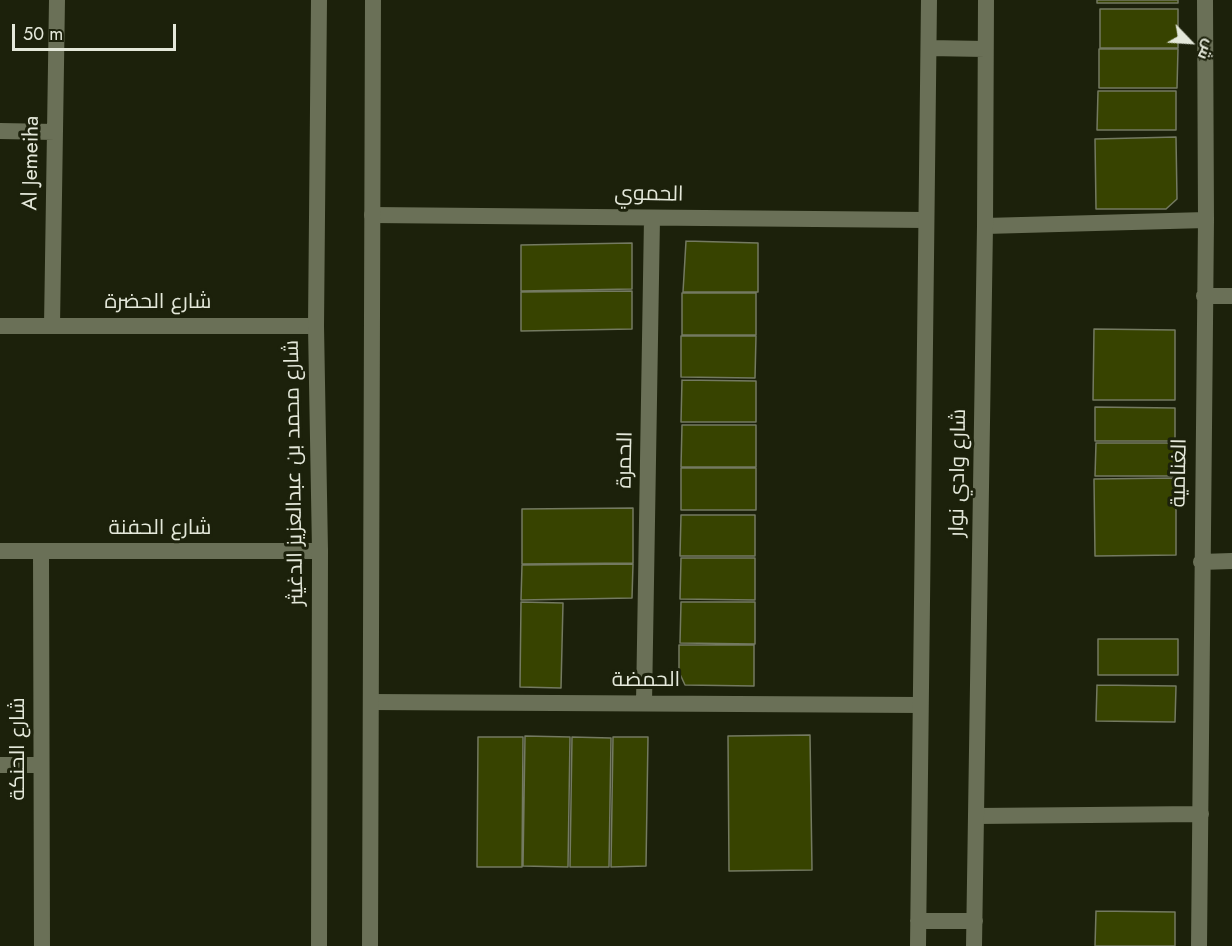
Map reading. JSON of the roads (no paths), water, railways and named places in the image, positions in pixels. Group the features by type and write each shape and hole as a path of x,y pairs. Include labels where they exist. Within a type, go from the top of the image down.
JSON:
{"street":[{"name":"Al Jemeiha","path":"52,326 57,0"},
{"name":"شارع محمد بن عبدالعزيز الدغيثر","path":"319,0 316,326 320,551 319,946"},
{"path":"370,946 372,0"},
{"name":"شارع وادي نوار","path":"918,946 929,0"},
{"name":"شارع وادي نوار","path":"974,946 985,226 986,0"},
{"name":"الغنامية","path":"1199,946 1206,220 1205,0"},
{"path":"929,48 985,49"},
{"path":"0,131 55,132"},
{"name":"الحموي","path":"372,215 926,220"},
{"name":"الحمرة","path":"644,704 652,218"},
{"path":"985,226 1206,220"},
{"path":"1204,296 1232,296"},
{"name":"شارع الحضرة","path":"0,326 316,326"},
{"name":"شارع الحفنة","path":"0,551 320,551"},
{"name":"شارع الحنكة","path":"41,551 42,946"},
{"path":"1201,562 1232,561"},
{"name":"الحمضة","path":"371,702 920,705"},
{"path":"0,765 41,765"},
{"path":"976,816 1201,814"},
{"path":"918,921 975,921"}]}
